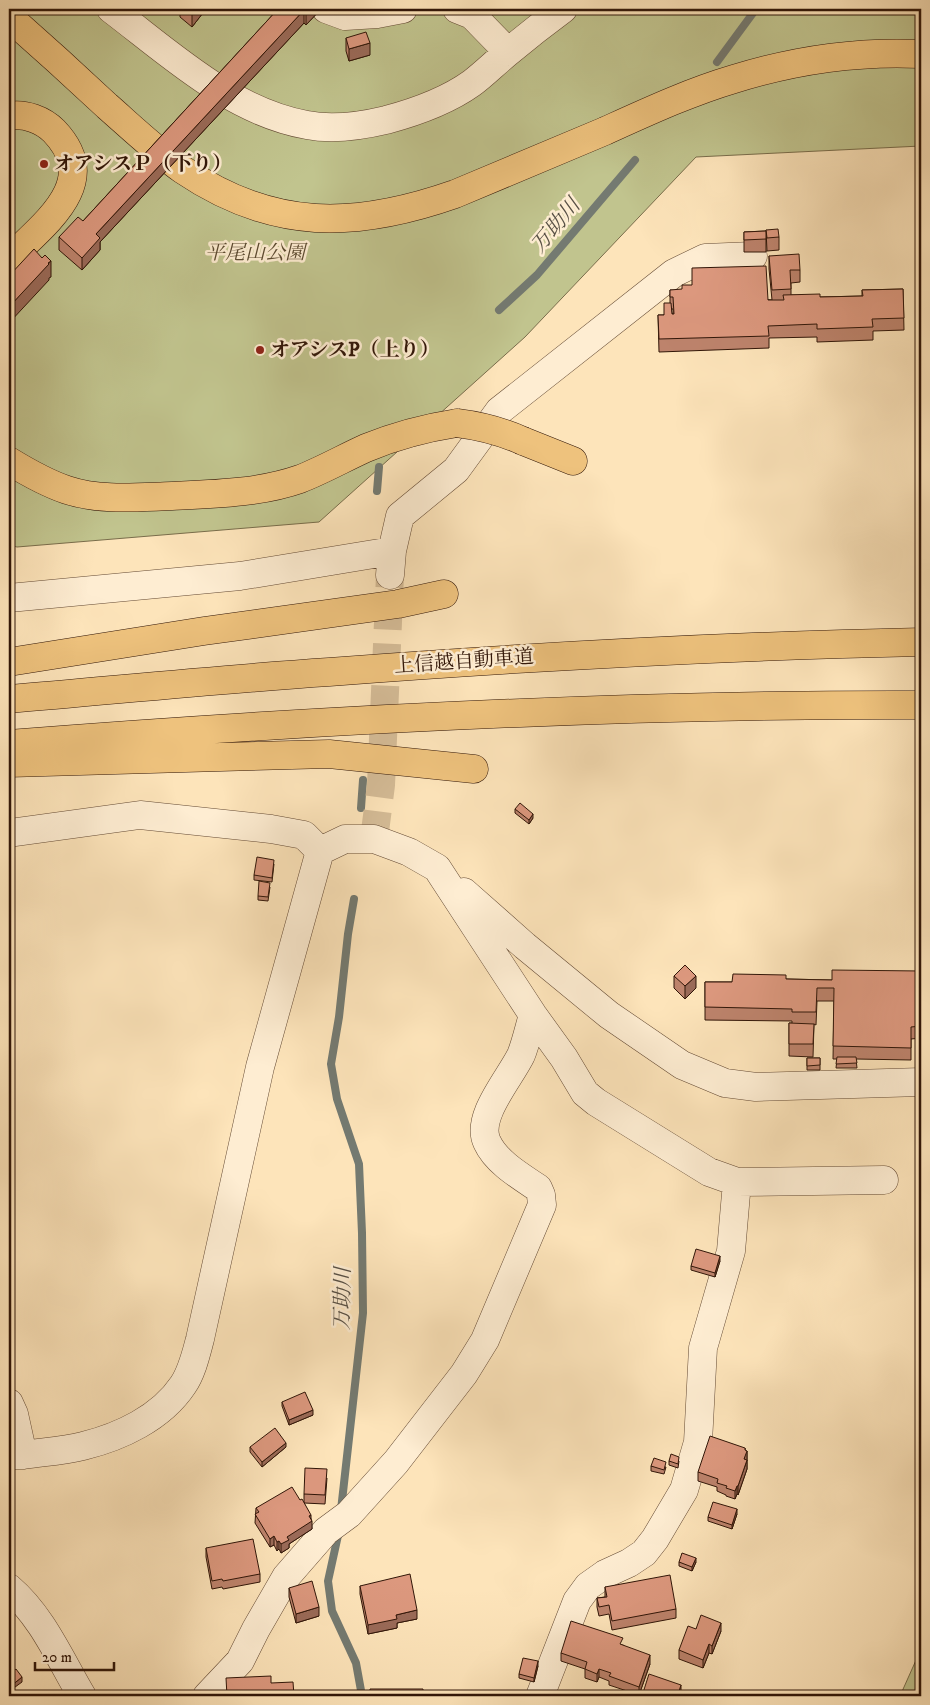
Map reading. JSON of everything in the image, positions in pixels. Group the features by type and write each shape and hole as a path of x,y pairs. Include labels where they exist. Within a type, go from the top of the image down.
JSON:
{"highway":[{"path":"9,17 149,144 182,169 224,194 254,206 277,212 320,218 380,215 455,194 653,109 725,82 758,72 791,64 831,58 880,54 921,54"},
{"path":"9,116 33,117 49,126 63,140 71,155 74,170 64,201 9,259"},
{"path":"9,462 41,480 68,490 97,496 139,497 223,493 260,489 298,479 396,436 457,423 480,425 503,432 573,461"},
{"path":"9,662 398,604 444,594"},
{"name":"上信越自動車道","path":"9,700 328,672 563,656 814,644 921,642"},
{"path":"9,744 316,723 582,710 921,705"},
{"path":"9,763 329,754 474,769"}],"street":[{"path":"110,9 210,84 231,96 280,118 308,126 339,127 371,123 407,114 440,101 472,83 563,9"},
{"path":"326,9 346,16 377,14 403,9"},
{"path":"457,9 472,14 508,52"},
{"path":"9,598 391,563 400,516 456,470 499,411 674,273 705,258 753,256"},
{"path":"9,833 140,815 271,829 304,835 320,851"},
{"path":"9,1403 14,1414 16,1455 83,1446 115,1436 138,1425 158,1412 184,1385 193,1364 200,1339 260,1067 320,851 345,839 374,839 409,852 437,868 525,946 609,1014 682,1065 725,1083 756,1087 921,1082"},
{"path":"437,868 533,1015 564,1058 585,1093 596,1102 709,1172 737,1182 884,1180"},
{"path":"207,1696 240,1661 286,1577 326,1530 349,1514 396,1462 464,1374 485,1340 542,1205 538,1188 495,1155 487,1142 484,1132 487,1114 521,1055 533,1015"},
{"path":"540,1696 577,1601 588,1586 605,1574 629,1563 644,1553 655,1539 684,1490 698,1442 703,1348 731,1251 737,1182"},
{"path":"9,1588 21,1599 39,1623 82,1696"}],"green space":[{"name":"平尾山公園","path":"9,9 921,9 921,146 696,157 525,337 319,522 17,547 9,545"},
{"path":"921,1649 921,1696 900,1696"}],"building":[{"path":"185,9 197,9 192,14"},
{"path":"278,9 309,9 306,12 304,10 96,234 100,238 82,258 59,237 78,217 83,221"},
{"path":"366,32 370,43 349,49 346,38"},
{"path":"778,229 779,237 767,238 766,230"},
{"path":"766,231 766,239 744,240 744,232"},
{"path":"34,249 42,258 45,255 51,261 9,307 9,276"},
{"path":"799,254 800,270 790,270 791,289 772,290 769,256"},
{"path":"766,266 768,300 784,300 783,295 820,294 820,297 863,296 862,290 903,289 904,318 872,319 873,327 817,329 817,324 768,326 769,336 659,339 658,315 664,315 664,303 671,303 672,314 674,314 673,297 670,297 670,290 682,289 682,285 692,285 692,268"},
{"path":"520,803 533,814 529,820 515,809"},
{"path":"257,857 274,860 272,878 254,875"},
{"path":"259,881 270,883 268,897 258,896"},
{"path":"685,965 696,976 685,986 674,976"},
{"path":"832,970 921,971 921,1026 911,1027 911,1048 833,1046 834,988 817,988 816,1012 792,1012 792,1009 705,1007 705,982 732,982 733,974 786,975 786,979 832,980"},
{"path":"789,1023 814,1024 813,1044 789,1044"},
{"path":"837,1057 856,1057 857,1063 836,1064"},
{"path":"807,1058 820,1058 820,1065 807,1066"},
{"path":"696,1249 720,1256 715,1273 691,1266"},
{"path":"305,1392 313,1410 289,1420 282,1402"},
{"path":"275,1428 286,1443 262,1462 250,1447"},
{"path":"710,1436 745,1448 747,1451 744,1459 747,1460 735,1491 717,1483 718,1479 698,1472"},
{"path":"671,1454 679,1457 678,1464 669,1461"},
{"path":"654,1458 666,1462 664,1470 651,1466"},
{"path":"305,1468 327,1469 325,1495 304,1494"},
{"path":"292,1487 300,1500 302,1499 311,1515 309,1516 312,1521 287,1537 289,1540 281,1544 279,1541 277,1542 274,1536 270,1539 255,1514 259,1512 256,1508"},
{"path":"713,1502 737,1509 732,1525 708,1517"},
{"path":"253,1539 260,1574 223,1581 222,1579 212,1581 206,1548"},
{"path":"682,1553 696,1558 692,1567 679,1562"},
{"path":"410,1574 417,1610 396,1615 397,1619 368,1625 360,1586"},
{"path":"670,1575 676,1609 612,1621 609,1605 599,1607 597,1598 607,1597 605,1587"},
{"path":"312,1581 319,1607 296,1614 289,1588"},
{"path":"701,1615 721,1623 712,1646 709,1644 703,1660 679,1650 688,1626 696,1629"},
{"path":"571,1621 623,1638 620,1644 650,1655 639,1687 609,1676 611,1673 599,1669 597,1674 585,1669 587,1662 561,1653"},
{"path":"523,1658 538,1661 534,1678 519,1674"},
{"path":"16,1669 22,1677 11,1686 9,1674"},
{"path":"649,1674 681,1685 678,1694 685,1696 642,1696"},
{"path":"271,1676 271,1683 293,1682 294,1696 227,1696 226,1678"},
{"path":"370,1689 423,1689 423,1696 370,1696"}],"waterway":[{"name":"万助川","path":"717,62 756,9"},
{"name":"万助川","path":"499,310 537,275 635,160"},
{"name":"万助川","path":"377,491 379,467"},
{"name":"万助川","path":"361,808 363,780"},
{"name":"万助川","path":"341,1510 363,1313 362,1233 359,1164 337,1099 331,1064 354,899"},
{"name":"万助川","path":"339,1531 328,1581 332,1611 356,1663 362,1696"}],"tunnel":[{"path":"374,839 381,785 390,575"}],"place":[{"name":"オアシスＰ（下り）","path":"44,164"},
{"name":"オアシスP（上り）","path":"260,350"}]}
